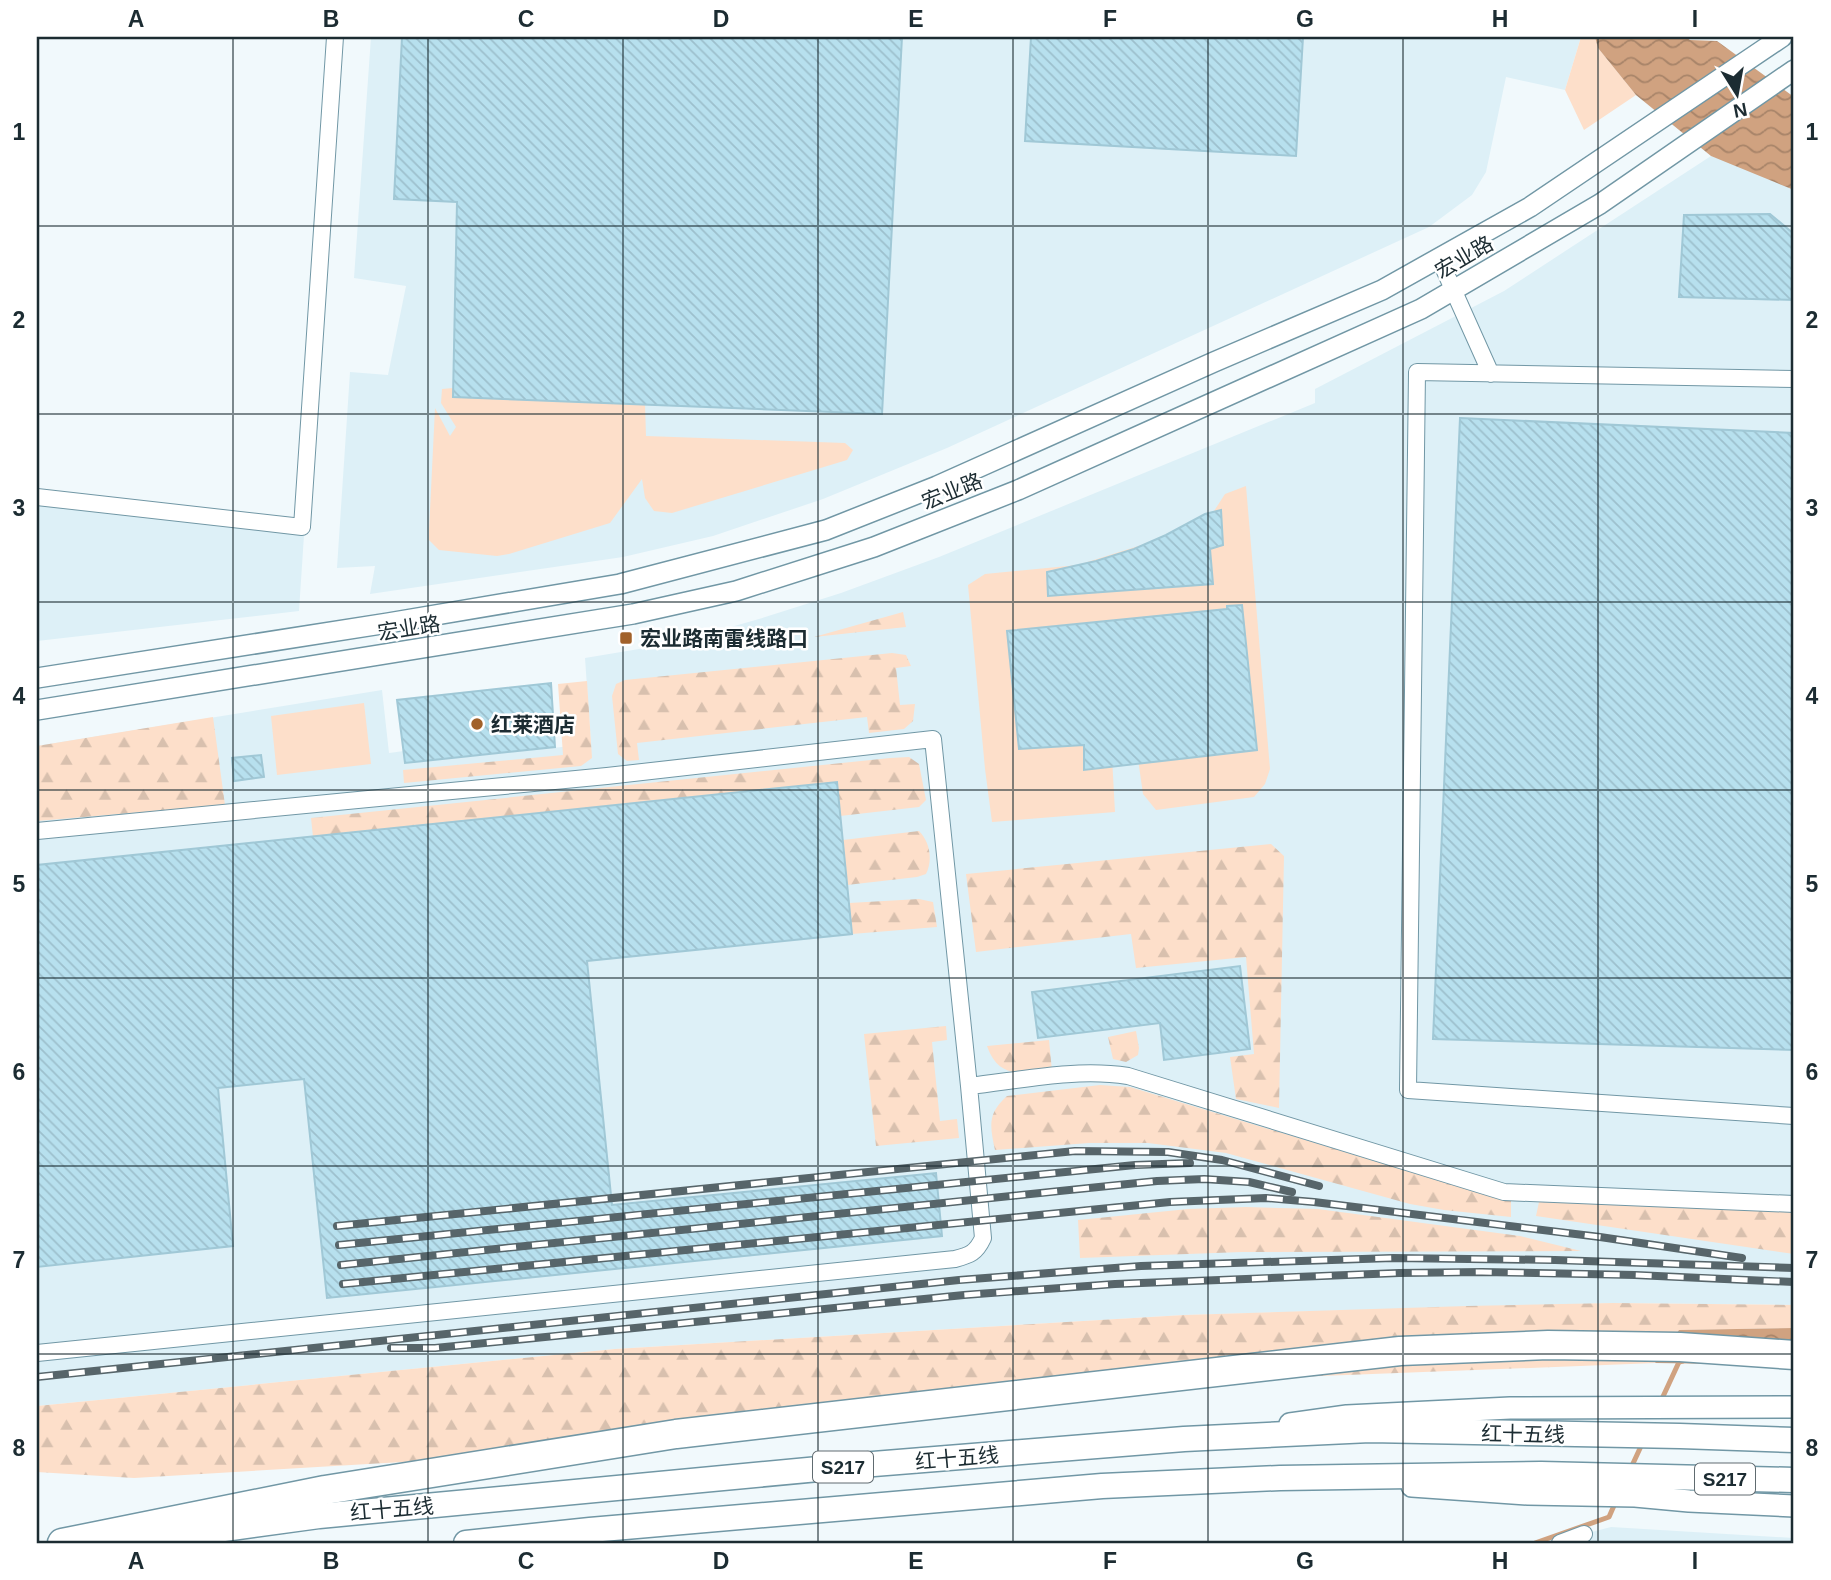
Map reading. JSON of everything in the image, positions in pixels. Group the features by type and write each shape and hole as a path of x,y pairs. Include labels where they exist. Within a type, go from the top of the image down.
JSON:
{"highway":[{"path":"62,1543 325,1490 676,1434 1400,1351 1548,1345 1680,1347 1794,1355"}],"main road":[{"path":"1192,1439 1347,1416 1510,1408 1794,1407"},
{"name":"红十五线","path":"123,1543 319,1516 875,1464 1192,1439 1370,1430 1794,1440"},
{"name":"红十五线","path":"466,1543 603,1528 1089,1487 1280,1478 1534,1484 1655,1478 1794,1480"},
{"path":"1534,1484 1689,1501 1794,1506"}],"street":[{"path":"37,497 302,527 335,37"},
{"name":"宏业路","path":"37,678 388,623 620,583 826,530 937,486 1382,290 1530,207 1782,37"},
{"name":"宏业路","path":"37,710 622,616 736,591 874,547 1018,490 1421,309 1600,204 1794,70"},
{"path":"1439,258 1492,374"},
{"path":"1794,379 1417,372 1408,1090 1794,1115"},
{"path":"37,831 607,776 933,739 982,1238 979,1248 970,1255 955,1259 37,1353"},
{"path":"969,1086 1085,1073 1128,1076 1504,1192 1794,1204"},
{"path":"1560,1543 1584,1534"}],"shaded area":[{"path":"371,37 1581,37 1565,90 1506,77 1486,172 1472,195 1429,227 947,448 823,499 713,536 623,557 370,594 375,566 337,568 350,372 388,375 406,286 354,278"},
{"path":"1711,156 1779,180 1794,190 1794,1305 1613,1303 1184,1315 615,1349 37,1406 37,746 382,690 389,753 404,751 406,763 591,744 585,658 675,643 841,593 939,557 1315,403 1315,389 1504,291"},
{"path":"37,501 304,535 299,611 37,641"},
{"path":"1611,1527 1794,1538 1794,1543 1590,1543 1584,1534"}],"green space":[{"path":"1581,37 1595,37 1598,48 1636,95 1584,130 1565,90"},
{"path":"453,388 453,397 645,404 646,436 845,443 853,450 847,460 672,513 654,511 645,498 642,479 610,523 497,556 439,550 429,540 435,408 450,436 456,427 441,403 442,389"},
{"path":"1246,486 1270,769 1265,784 1254,797 1156,810 1143,794 1137,752 1112,757 1115,812 992,822 968,585 985,574 1078,565 1205,525 1225,494"},
{"path":"903,612 906,627 814,637"},
{"path":"892,653 906,655 911,666 896,668 900,705 915,704 913,721 904,729 869,733 867,717 637,743 639,760 627,761 618,754 612,696 616,684 625,680"},
{"path":"587,681 592,758 581,766 404,783 403,770 563,755 558,684"},
{"path":"364,703 371,764 277,775 271,716"},
{"path":"213,717 225,805 37,821 37,746"},
{"path":"909,757 919,764 926,800 919,807 840,816 313,837 311,818"},
{"path":"919,831 926,840 929,851 926,874 847,885 843,840"},
{"path":"1271,844 1284,856 1279,1108 1236,1099 1230,1057 1254,1054 1246,957 1136,968 1131,934 976,952 966,874"},
{"path":"919,899 933,902 937,927 852,934 849,903"},
{"path":"946,1026 947,1040 932,1042 940,1121 957,1119 959,1138 876,1146 864,1034"},
{"path":"1136,1031 1138,1055 1126,1062 1113,1059 1108,1037"},
{"path":"1049,1040 1052,1071 1022,1073 1005,1069 998,1065 987,1046"},
{"path":"1100,1085 1130,1087 1511,1201 1511,1217 1410,1204 1226,1153 1148,1143 1089,1143 995,1150 993,1115 1007,1096"},
{"path":"1539,1202 1794,1212 1794,1254 1536,1216"},
{"path":"1188,1209 1318,1209 1520,1236 1581,1251 1242,1252 1080,1258 1078,1220"},
{"path":"1613,1303 1794,1305 1794,1328 1679,1330 1655,1363 1247,1379 504,1456 134,1478 37,1472 37,1406 615,1349 1184,1315"}],"water":[{"path":"1595,37 1686,37 1690,40 1717,41 1794,97 1794,190 1711,156 1636,95 1598,48"},
{"path":"1794,1328 1794,1365 1655,1363 1679,1330"}],"building":[{"path":"402,37 902,37 882,414 453,397 457,202 394,199"},
{"path":"1031,37 1303,37 1296,156 1025,141"},
{"path":"1770,214 1794,234 1794,300 1679,297 1684,215"},
{"path":"1460,418 1794,433 1794,1050 1433,1039"},
{"path":"1221,510 1223,545 1210,549 1213,584 1048,596 1047,572 1134,549 1205,514"},
{"path":"1242,605 1257,750 1084,770 1084,745 1019,749 1007,631 1227,609 1227,606"},
{"name":"红莱酒店","path":"551,683 555,747 405,763 397,700"},
{"path":"261,755 264,777 234,781 232,758"},
{"path":"837,782 852,934 587,961 612,1205 936,1173 942,1236 327,1298 304,1079 218,1088 233,1246 37,1267 37,865"},
{"path":"1240,966 1250,1049 1164,1060 1160,1023 1038,1038 1032,992"}],"waterway":[{"path":"1660,1403 1679,1362 1683,1361"},
{"path":"1630,1470 1642,1444"},
{"path":"1535,1543 1609,1517 1616,1501"}],"railway":[{"path":"337,1226 1075,1151 1168,1152 1222,1160 1319,1186"},
{"path":"339,1245 1135,1165 1190,1163"},
{"path":"341,1265 1157,1181 1204,1179 1249,1182 1292,1192"},
{"path":"343,1284 1170,1202 1266,1198 1600,1237 1742,1258"},
{"path":"37,1377 959,1280 1141,1266 1393,1258 1794,1268"},
{"path":"391,1348 435,1348 964,1295 1115,1284 1482,1272 1794,1282"}],"place":[{"name":"宏业路南雷线路口","path":"626,638"},
{"name":"红莱酒店","path":"477,724"}]}
